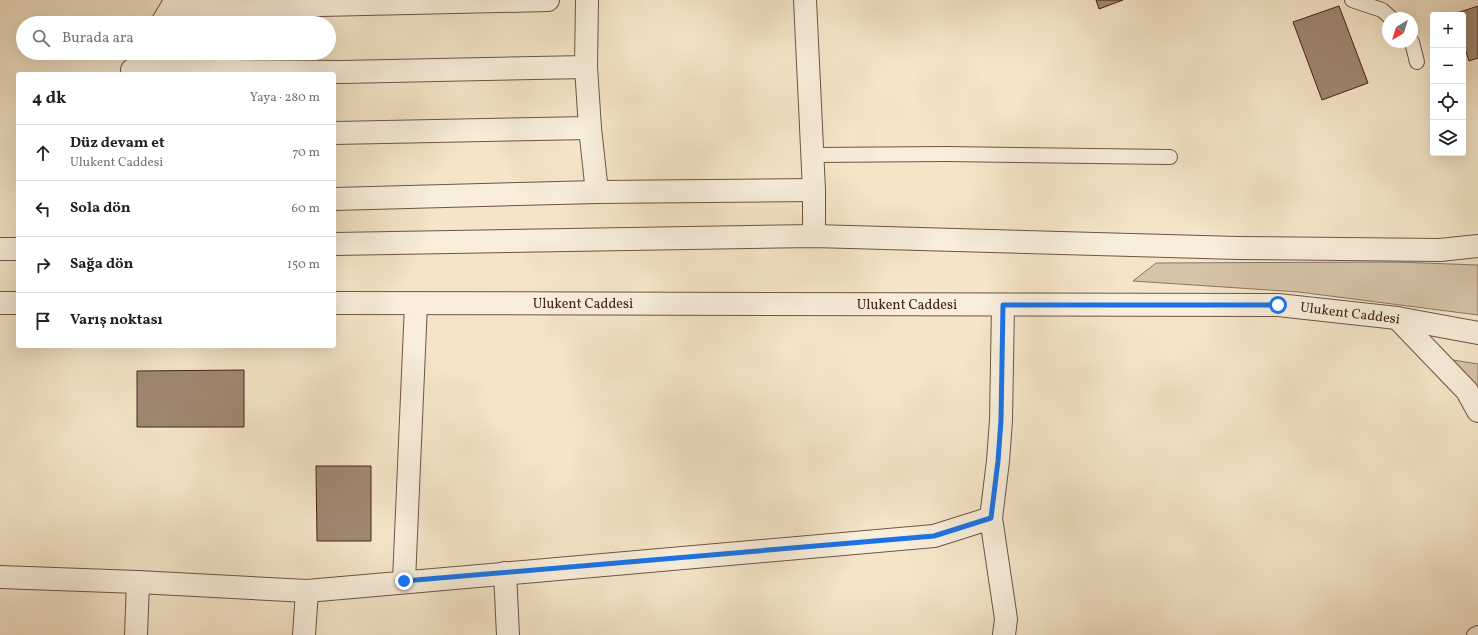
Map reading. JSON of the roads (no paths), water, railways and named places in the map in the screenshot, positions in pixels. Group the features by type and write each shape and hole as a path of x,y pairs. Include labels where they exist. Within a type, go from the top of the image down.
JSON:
{"street":[{"path":"166,16 175,2 321,5 548,0"},
{"path":"587,0 586,66 590,128 597,192"},
{"path":"805,0 814,190 814,236"},
{"path":"135,66 342,72 586,66"},
{"path":"336,133 590,128"},
{"path":"336,199 597,192 814,190"},
{"path":"336,244 814,236 1238,248 1440,250 1478,246"},
{"path":"0,249 16,249"},
{"path":"0,303 16,303"},
{"name":"Ulukent Caddesi","path":"336,304 1278,305 1396,318 1478,333"},
{"path":"404,581 416,304"},
{"path":"1003,305 1001,420 991,518 1006,619 1004,635"},
{"path":"1396,318 1467,391 1478,411"},
{"path":"0,577 307,590 934,536 991,518"},
{"path":"505,573 508,635"},
{"path":"136,635 138,582"},
{"path":"304,635 307,590"}],"lane":[{"path":"1352,0 1384,12"},
{"path":"1414,48 1417,62"},
{"path":"812,155 954,154 1170,157"},
{"path":"1474,635 1478,633"}]}
